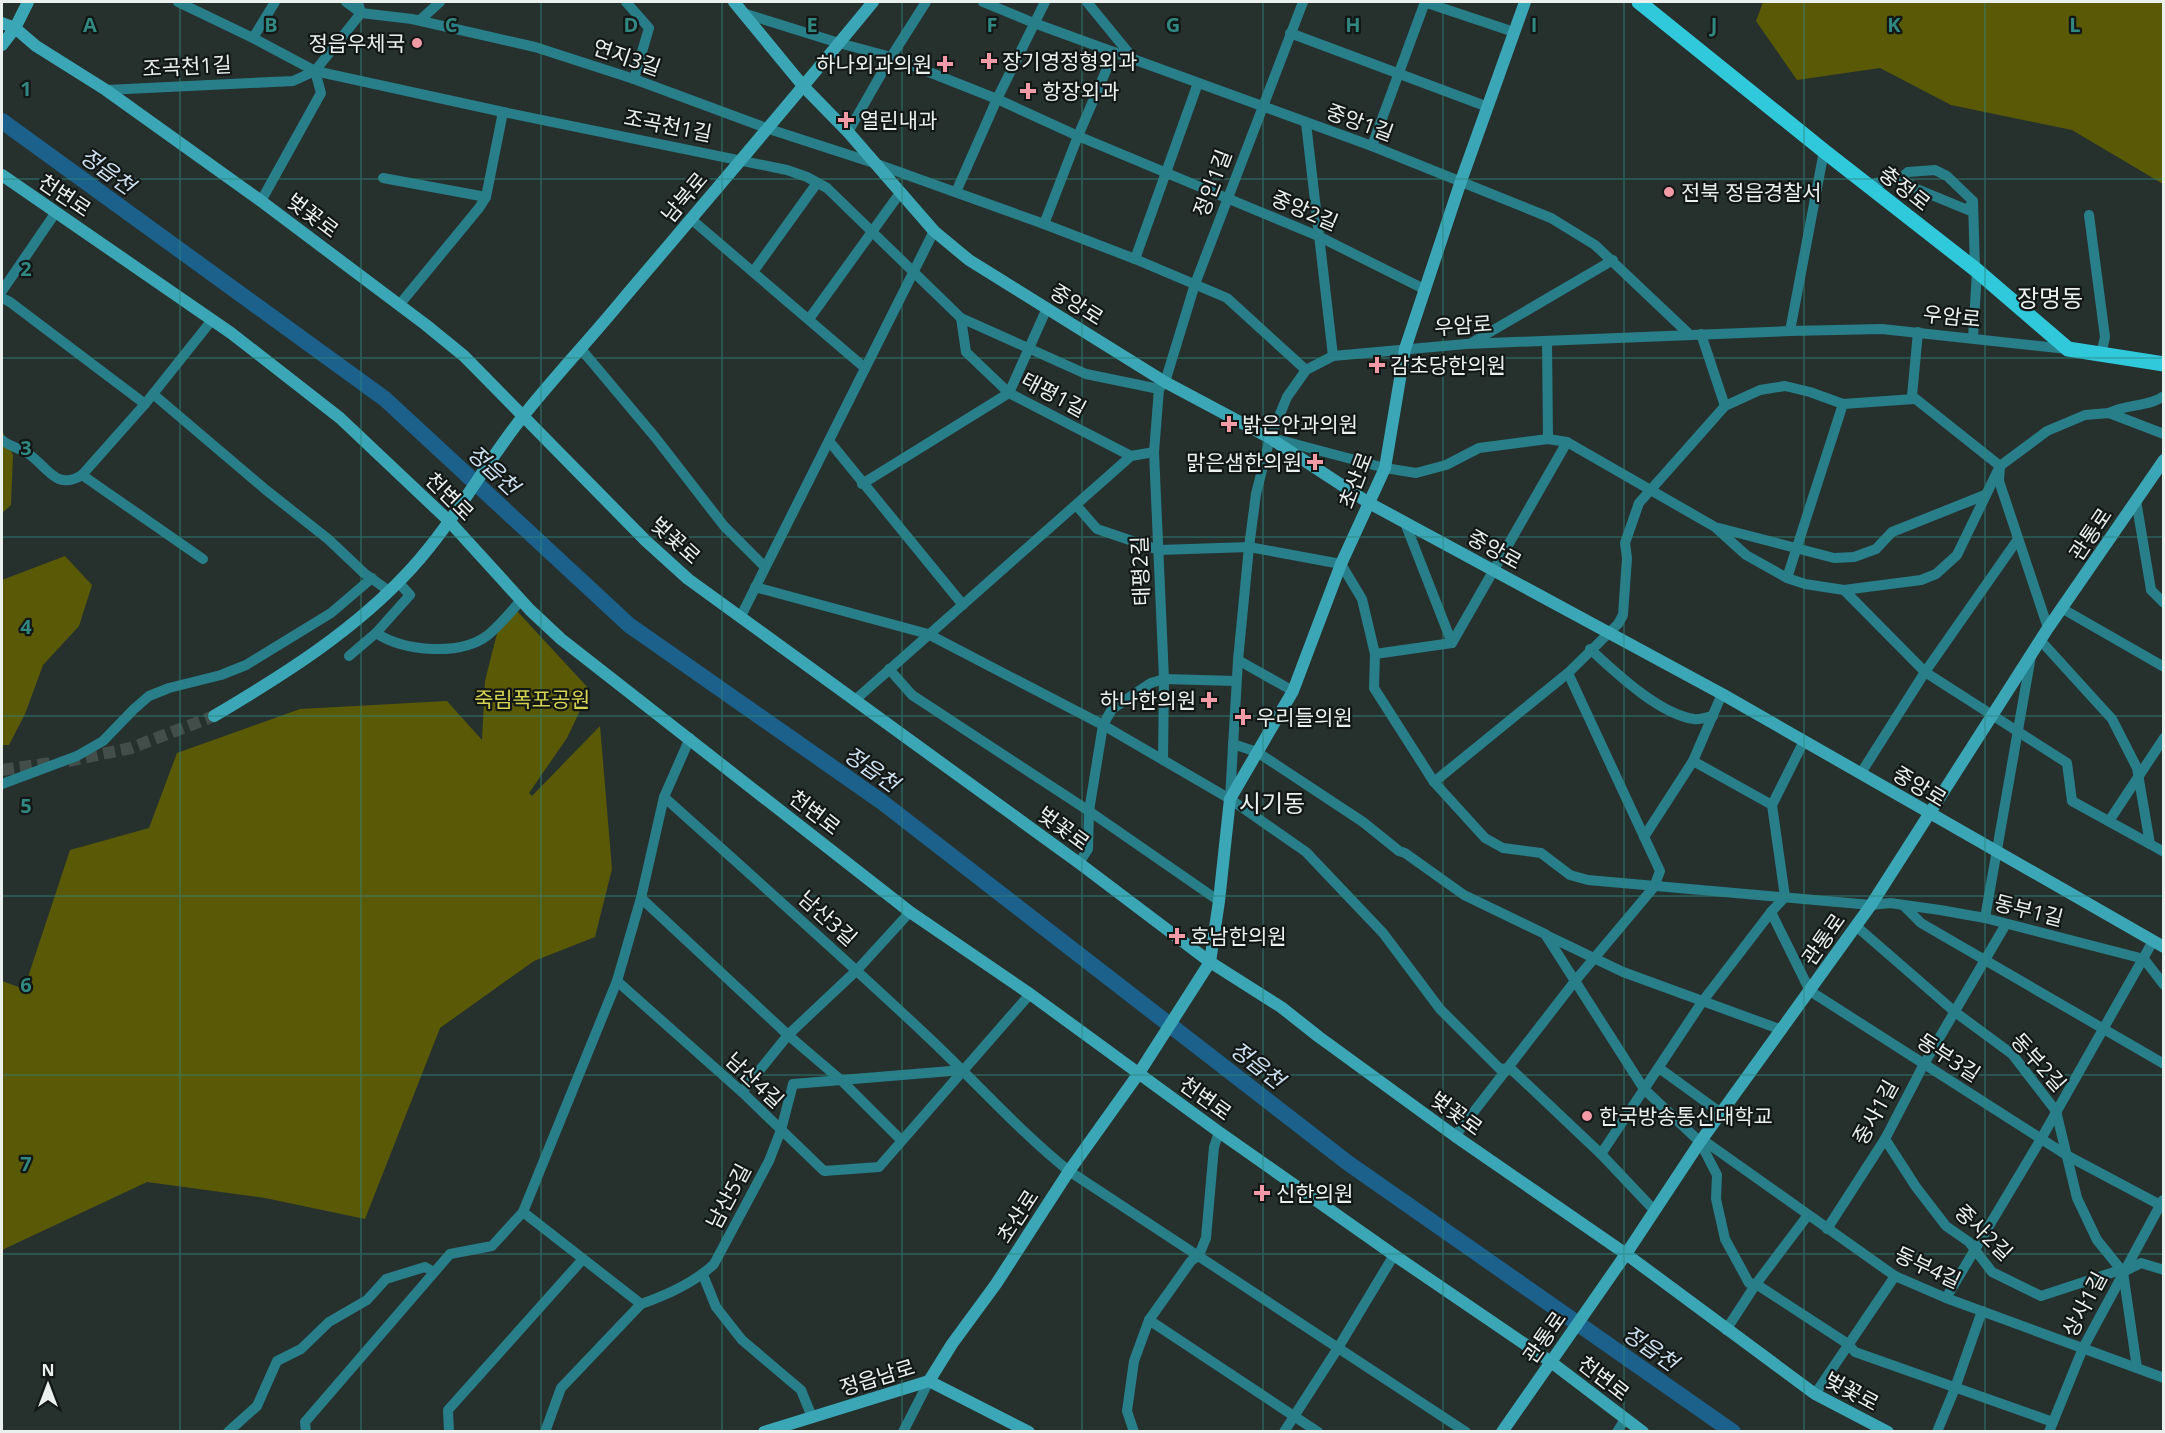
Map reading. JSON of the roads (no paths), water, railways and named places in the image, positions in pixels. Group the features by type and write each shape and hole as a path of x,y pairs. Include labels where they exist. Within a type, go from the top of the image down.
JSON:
{"main road":[{"name":"충정로","path":"1639,2 1976,270 2068,349"},
{"path":"2068,349 2163,364"}],"street":[{"path":"3,43 15,28 28,2"},
{"path":"178,2 253,38 315,72 360,13 358,2"},
{"path":"253,38 275,2"},
{"path":"346,2 360,13"},
{"path":"420,20 440,2"},
{"path":"626,2 649,28 634,79"},
{"name":"중앙로","path":"734,2 804,87 848,132 933,231 969,260 1047,308 1162,386 1270,438 1369,503 1722,694 2158,944"},
{"name":"남북로","path":"214,716 279,676 358,620 387,594 459,509 524,416 769,129 873,2"},
{"path":"848,132 926,2"},
{"name":"중앙1길","path":"983,2 1263,108 1372,146 1551,218 1595,245 1696,335"},
{"path":"956,192 997,99 1045,2"},
{"path":"1087,2 1134,60"},
{"name":"정인1길","path":"1162,386 1227,199 1303,2"},
{"path":"1372,146 1424,2 1514,32"},
{"name":"초산로","path":"929,1381 952,1344 996,1284 1069,1171 1139,1073 1210,962 1230,800 1293,691 1341,564 1385,468 1405,349 1461,181 1525,2"},
{"name":"연지3길","path":"360,13 420,20 535,47 634,79 769,129 874,163 1044,224 1227,298 1306,370"},
{"name":"중앙2길","path":"743,13 891,57 997,99 1078,136 1318,236 1426,290"},
{"name":"벚꽃로","path":"2,23 15,28 36,46 106,90 400,304 464,356 646,541 688,579 1079,862 1210,962 1281,1007 1455,1136 1626,1254 1815,1394 1887,1431"},
{"path":"1290,33 1488,107"},
{"path":"1044,224 1114,52"},
{"name":"벚꽃로","path":"261,201 321,93 315,72"},
{"name":"조곡천1길","path":"106,90 293,81 315,72 787,170 827,188 961,318 1086,374 1162,386"},
{"path":"1135,259 1198,83"},
{"path":"400,304 486,197 502,112"},
{"path":"1306,123 1333,356"},
{"path":"1790,331 1824,151"},
{"path":"1867,185 1901,178 1908,172 1935,170 1947,176 1973,201 1976,270 1973,338"},
{"name":"천변로","path":"2,175 212,320 340,418 449,521 521,600 561,639 910,912 1030,994 1219,1132 1394,1255 1551,1362 1643,1431"},
{"path":"383,178 486,197"},
{"path":"1901,178 1917,189 1968,210 1973,201"},
{"path":"753,272 817,183"},
{"path":"808,319 900,193"},
{"path":"2,291 56,212"},
{"path":"2089,215 2105,337 2101,354"},
{"path":"691,219 866,368"},
{"path":"741,616 933,231"},
{"path":"1470,344 1613,260"},
{"path":"2,298 145,404"},
{"path":"862,484 1009,393 1047,308"},
{"name":"태평1길","path":"961,318 966,352 1009,393 1131,456"},
{"path":"2,440 26,452 53,477 66,480 82,475 145,404 212,320"},
{"name":"우암로","path":"1230,800 1236,681 1256,494 1270,438 1287,397 1306,370 1333,356 1405,349 1470,344 1790,331 1882,329 2068,349"},
{"path":"1918,332 1912,396 2000,466"},
{"path":"1696,335 1725,406"},
{"path":"1547,341 1548,439"},
{"path":"581,349 655,437 724,526 765,567"},
{"name":"태평2길","path":"1162,386 1154,452 1164,679 1163,760"},
{"path":"1434,782 1568,673 1618,624 1623,615 1626,543 1630,524 1639,503 1725,406 1760,390 1785,386 1843,404 1914,399"},
{"path":"153,394 328,539 372,578 387,594 397,610"},
{"path":"1270,438 1385,468 1416,472 1446,465 1479,448 1548,439 1567,442 1715,527 1746,555 1787,578 1824,588 1844,590 1921,580 1936,574 1958,555 2000,466 2048,431 2085,415 2109,413 2118,408 2156,402 2163,396"},
{"path":"1787,578 1843,404"},
{"path":"2109,413 2163,434"},
{"path":"829,441 963,605"},
{"path":"1452,643 1567,442"},
{"path":"855,700 1131,456 1154,452"},
{"name":"관통로","path":"1502,1431 1626,1254 1701,1141 1871,905 2048,628 2163,460"},
{"path":"2000,466 1999,481 2048,628"},
{"path":"82,475 203,559"},
{"path":"1715,527 1834,558 1854,557 1876,549 1892,532 1985,495"},
{"path":"2136,500 2151,590 2163,603"},
{"path":"1076,505 1097,529 1158,550 1249,547 1341,564"},
{"path":"1406,523 1452,643"},
{"path":"1861,773 1924,672 2018,539"},
{"name":"동부1길","path":"1341,564 1362,599 1375,654 1374,688 1434,782 1485,838 1503,848 1540,853 1570,875 1588,880 1871,905 1890,903 1985,918 2144,959"},
{"path":"2,784 77,756 103,741 149,696 169,688 221,675 246,665 331,613 372,578"},
{"path":"350,656 376,633 410,595 398,582"},
{"path":"754,587 928,634 1102,725 1163,760 1230,800 1306,852 1383,933 1440,1009 1500,1069 1510,1068 1601,1154 1654,1210"},
{"path":"1844,590 1924,672 2067,763 2072,801 2163,852"},
{"path":"376,633 389,642 412,648 468,646 488,635 521,600"},
{"path":"2063,609 2163,667"},
{"path":"2041,641 2112,719 2137,768 2150,844"},
{"path":"1375,654 1452,643"},
{"path":"1590,650 1626,681 1664,708 1695,719 1713,716"},
{"path":"1985,918 2031,656"},
{"path":"1238,660 1293,691"},
{"path":"889,669 912,695 1089,811 1219,901"},
{"path":"1455,1136 1510,1068 1575,981 1654,887 1660,871 1568,673"},
{"path":"1079,862 1088,849 1089,811 1102,725 1112,709 1151,683 1164,679 1236,681"},
{"path":"1644,837 1693,760 1722,694"},
{"path":"306,1431 305,1422 450,1254 492,1246 523,1212 617,981 641,898 664,797 690,738"},
{"path":"2109,821 2163,738"},
{"path":"1601,1154 1702,1002 1785,897 1772,805 1804,741"},
{"path":"1233,744 1257,752 1363,822 1399,851 1464,895 1623,972 1782,1030"},
{"path":"1693,760 1772,805"},
{"name":"남산3길","path":"664,797 857,970 1069,1171 1466,1431"},
{"path":"641,898 788,1035 842,1081 901,1140 1030,994"},
{"path":"1904,905 1921,923 2163,1064"},
{"path":"742,1092 788,1035 857,970 910,912"},
{"path":"1771,912 1810,991"},
{"name":"중사1길","path":"1827,1229 1885,1139 1924,1064 2006,924"},
{"name":"동부2길","path":"1856,926 1955,1012 2012,1054 2056,1111 2077,1198 2097,1240 2123,1272"},
{"path":"1545,934 1644,1089 1701,1141 1717,1175 1716,1199 1725,1239 1749,1283 1756,1284 1848,1344 1855,1352 2051,1426"},
{"path":"1946,1298 2041,1139 2144,959 2158,944"},
{"path":"2144,959 2163,985"},
{"name":"남산4길","path":"617,981 742,1092 824,1171 879,1167 901,1140"},
{"name":"동부3길","path":"1810,991 2068,1156 2162,1204"},
{"path":"1659,1068 1721,1113"},
{"name":"남산5길","path":"641,1304 664,1296 703,1275 714,1264 769,1161 781,1130 794,1084 963,1070"},
{"path":"1134,1431 1127,1410 1134,1361 1149,1320 1191,1261 1199,1255 1206,1238 1214,1147 1219,1132"},
{"name":"중사2길","path":"1885,1139 1916,1187 1946,1226 1969,1242 1992,1272 2041,1296 2114,1272 2123,1272 2141,1263 2163,1270"},
{"name":"동부4길","path":"1701,1141 1895,1276 1946,1298 2163,1378"},
{"name":"상사1길","path":"2051,1426 2083,1348 2162,1204"},
{"path":"523,1212 641,1304 561,1388 545,1431"},
{"path":"1726,1330 1756,1284 1808,1215"},
{"path":"1284,1431 1338,1348 1394,1255"},
{"path":"449,1431 448,1410 583,1258"},
{"path":"228,1431 257,1406 277,1361 301,1349 329,1322 367,1300 386,1279 425,1268 434,1272"},
{"path":"2123,1272 2137,1368"},
{"path":"703,1275 716,1307 742,1340 801,1390 812,1417"},
{"path":"1815,1394 1895,1276"},
{"path":"1937,1431 1982,1311"},
{"path":"1149,1320 1318,1431"},
{"path":"903,1431 929,1381"},
{"name":"정읍남로","path":"764,1431 929,1381 1029,1431"},
{"path":"1617,1431 1625,1419"}],"waterway":[{"name":"정읍천","path":"2,121 385,399 629,625 882,802 1348,1163 1733,1432"}],"tunnel":[{"path":"68,761 131,748 214,716"},
{"path":"2,770 51,763"}],"place":[{"name":"정읍우체국","path":"417,43"},
{"name":"장기영정형외과","path":"989,61"},
{"name":"하나외과의원","path":"945,64"},
{"name":"항장외과","path":"1028,91"},
{"name":"열린내과","path":"846,120"},
{"name":"전북 정읍경찰서","path":"1669,192"},
{"name":"감초당한의원","path":"1377,365"},
{"name":"밝은안과의원","path":"1229,424"},
{"name":"맑은샘한의원","path":"1315,462"},
{"name":"하나한의원","path":"1209,700"},
{"name":"우리들의원","path":"1243,717"},
{"name":"호남한의원","path":"1177,936"},
{"name":"한국방송통신대학교","path":"1587,1116"},
{"name":"신한의원","path":"1262,1193"}],"district":[{"name":"장명동","path":"2050,297"},
{"name":"시기동","path":"1272,802"}],"park label":[{"name":"죽림폭포공원","path":"532,699"}]}
